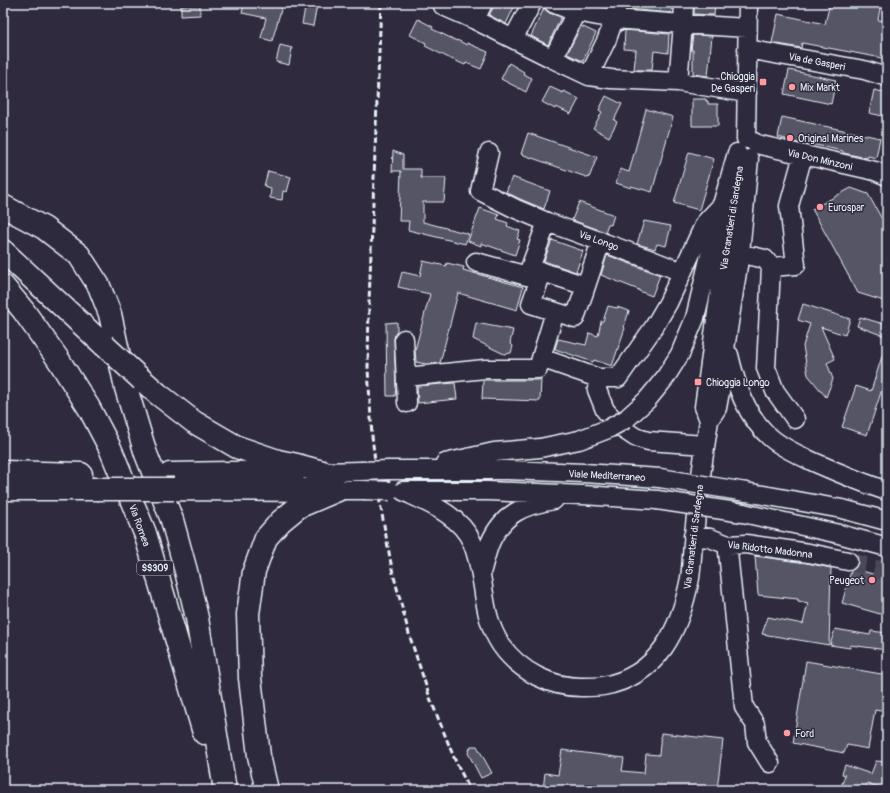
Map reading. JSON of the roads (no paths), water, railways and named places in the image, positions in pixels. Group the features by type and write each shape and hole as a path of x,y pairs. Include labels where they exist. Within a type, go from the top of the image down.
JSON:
{"main road":[{"path":"3,206 44,228 79,255 99,286 110,314 128,395 146,454 172,520 186,571 197,618 225,790"},
{"path":"3,251 142,380 194,422 237,447 278,461 297,464 323,472"},
{"name":"Via Romea","path":"3,286 23,310 58,359 89,408 110,448 145,534 221,790"},
{"name":"SS309","path":"3,304 58,359"},
{"path":"3,472 96,482"},
{"path":"170,482 323,472"},
{"path":"3,489 96,482 170,482 338,490"},
{"path":"267,790 260,756 250,678 248,614 254,570 266,538 281,521 298,507 338,490"}],"street":[{"path":"444,3 443,6 475,20 589,76 610,79 678,82 747,93"},
{"path":"475,20 483,3"},
{"path":"513,39 532,3"},
{"path":"553,3 576,12 615,11 683,24 747,28"},
{"path":"678,82 684,3"},
{"name":"Via Granatieri di Sardegna","path":"397,491 434,506 452,518 466,532 472,542 481,573 486,609 492,630 502,646 524,669 538,677 560,685 602,687 621,682 636,674 652,662 664,647 682,612 690,577 693,536 705,446 709,420 717,408 726,342 733,251 745,150 748,3"},
{"path":"589,76 608,39 615,11"},
{"path":"553,59 576,12"},
{"name":"Via de Gasperi","path":"747,49 864,70 887,76"},
{"name":"Via Don Minzoni","path":"745,150 756,144 887,176"},
{"path":"410,470 494,452 540,448 579,440 608,429 626,419 647,400 665,378 680,354 695,318 722,205 745,150"},
{"name":"Via Longo","path":"489,153 480,191 516,209 547,222 682,272"},
{"path":"771,267 796,265 789,206 803,155"},
{"path":"541,358 598,378 618,378 654,327 668,303 705,223 722,205"},
{"path":"547,222 536,270 531,304 575,318 601,241"},
{"path":"733,251 765,259 771,267 766,368 775,391 794,419"},
{"name":"Via Granatieri di Sardegna","path":"709,420 704,407 733,251"},
{"path":"476,262 528,276 536,270"},
{"path":"536,270 586,286"},
{"path":"682,272 693,298 695,318"},
{"path":"406,377 485,369 538,369 555,312"},
{"path":"404,339 407,403"},
{"path":"726,342 740,395 758,424 771,438 796,454 887,492"},
{"path":"598,378 597,390 605,410 620,427 635,437 648,441 705,446"},
{"name":"Viale Mediterraneo","path":"323,472 388,470 507,470 660,478 842,509 887,521"},
{"path":"338,490 488,491 656,500 743,513 839,534 887,547"},
{"path":"481,573 490,544 496,531 504,520 535,504 583,495"},
{"name":"Via Ridotto Madonna","path":"693,536 710,538 728,545 746,544 809,553 848,561"},
{"path":"728,545 744,707 755,724 757,742 770,763"}],"tunnel":[{"path":"848,561 887,572"}],"railway":[{"path":"381,3 369,302 368,369 372,436 380,503 392,569 409,634 430,698 455,760 470,790"}],"place":[{"name":"Chioggia De Gasperi","path":"763,82"},
{"name":"Mix Markt","path":"792,87"},
{"name":"Original Marines","path":"790,138"},
{"name":"Eurospar","path":"820,207"},
{"name":"Chioggia Longo","path":"698,382"},
{"name":"Peugeot","path":"872,580"},
{"name":"Ford","path":"787,733"}]}
